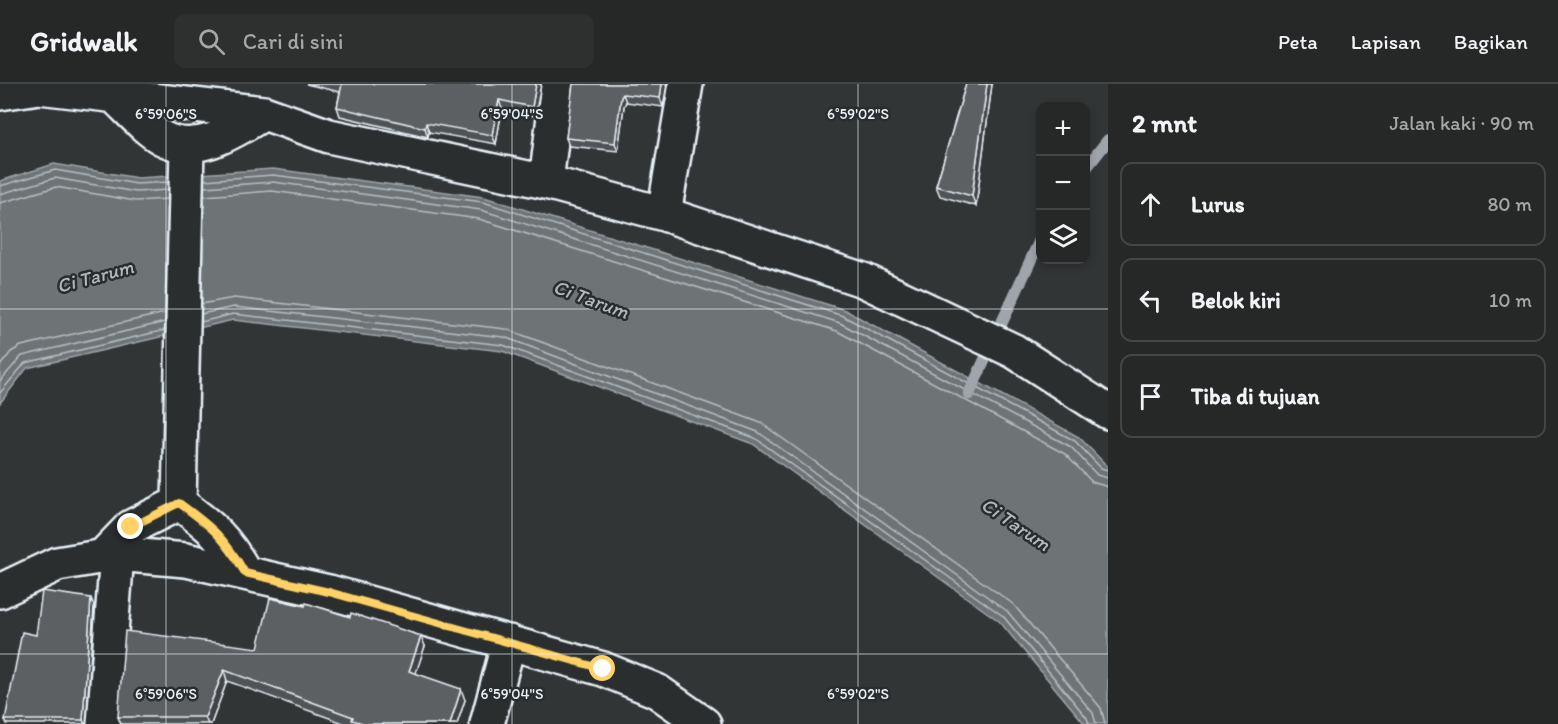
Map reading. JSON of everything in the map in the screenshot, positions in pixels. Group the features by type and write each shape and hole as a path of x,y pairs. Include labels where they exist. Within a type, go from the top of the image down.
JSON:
{"street":[{"path":"546,182 558,84"},
{"path":"664,214 686,84"},
{"path":"0,93 39,87 264,113 329,136 546,182 664,214 863,280 1014,351 1108,412"},
{"path":"113,94 161,137 187,147 232,132 264,113"},
{"path":"179,503 187,147"},
{"path":"104,724 109,555 131,527 179,503"},
{"path":"179,503 213,527 229,545 245,573"},
{"path":"0,591 57,564 109,555 186,560 329,592 603,669 646,686 704,724"},
{"path":"487,724 509,642"}],"water":[{"name":"Ci Tarum","path":"54,164 138,178 273,169 484,197 845,310 1079,437 1108,467 1108,724 1085,724 999,621 753,444 502,351 233,320 27,368 0,403 0,181"}],"building":[{"path":"342,84 536,84 532,107 499,100 492,135 426,123 425,128 337,107"},
{"path":"573,84 662,84 660,98 623,94 615,143 566,138"},
{"path":"966,84 987,84 972,196 936,186"},
{"path":"42,591 91,598 83,720 5,720 22,632 36,635"},
{"path":"270,598 305,606 306,603 350,617 351,613 421,636 409,671 461,689 450,724 366,724 352,720 353,717 224,670 205,717 118,717 125,631 258,648"}],"waterway":[{"path":"1090,163 1108,140"},
{"path":"969,394 1036,249"}],"route":[{"path":"131,527 179,503 213,527 229,545 245,573 329,592 603,669"}]}
